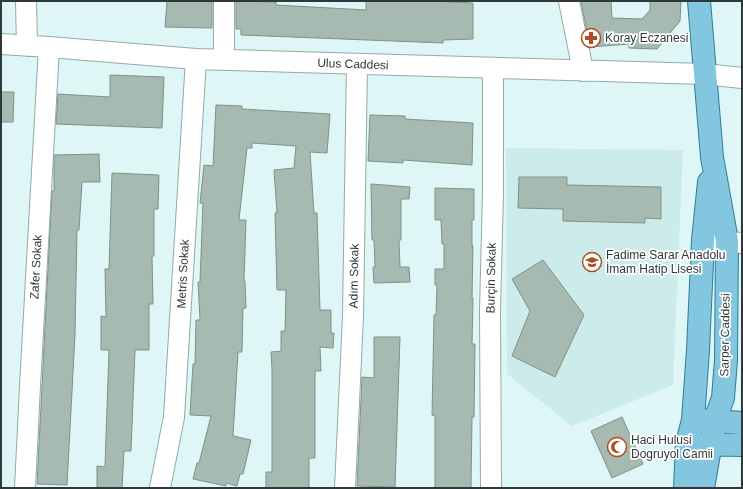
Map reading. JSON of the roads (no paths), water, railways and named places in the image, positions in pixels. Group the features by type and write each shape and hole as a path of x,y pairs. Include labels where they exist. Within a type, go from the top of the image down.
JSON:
{"main road":[{"name":"Sarper Caddesi","path":"699,1 712,156 734,242 723,398 715,420 703,488"},
{"name":"Sarper Caddesi","path":"685,488 687,443 693,420 703,240 712,156"},
{"path":"693,420 715,420 742,423"},
{"path":"687,443 742,445"}],"street":[{"path":"26,1 27,46"},
{"path":"224,1 224,60"},
{"path":"569,1 583,71"},
{"name":"Ulus Caddesi","path":"1,44 196,59 493,69 705,74 742,78"},
{"name":"Zafer Sokak","path":"26,488 30,386 49,47"},
{"name":"Metris Sokak","path":"160,488 174,416 196,59"},
{"name":"Adım Sokak","path":"345,488 353,316 357,64"},
{"name":"Burçin Sokak","path":"490,488 490,311 493,193 493,69"},
{"path":"703,240 734,242"}],"place":[{"name":"Koray Eczanesi","path":"591,38"},
{"name":"Fadime Sarar Anadolu İmam Hatip Lisesi","path":"592,262"},
{"name":"Haci Hulusi Dogruyol Camii","path":"617,447"}]}
